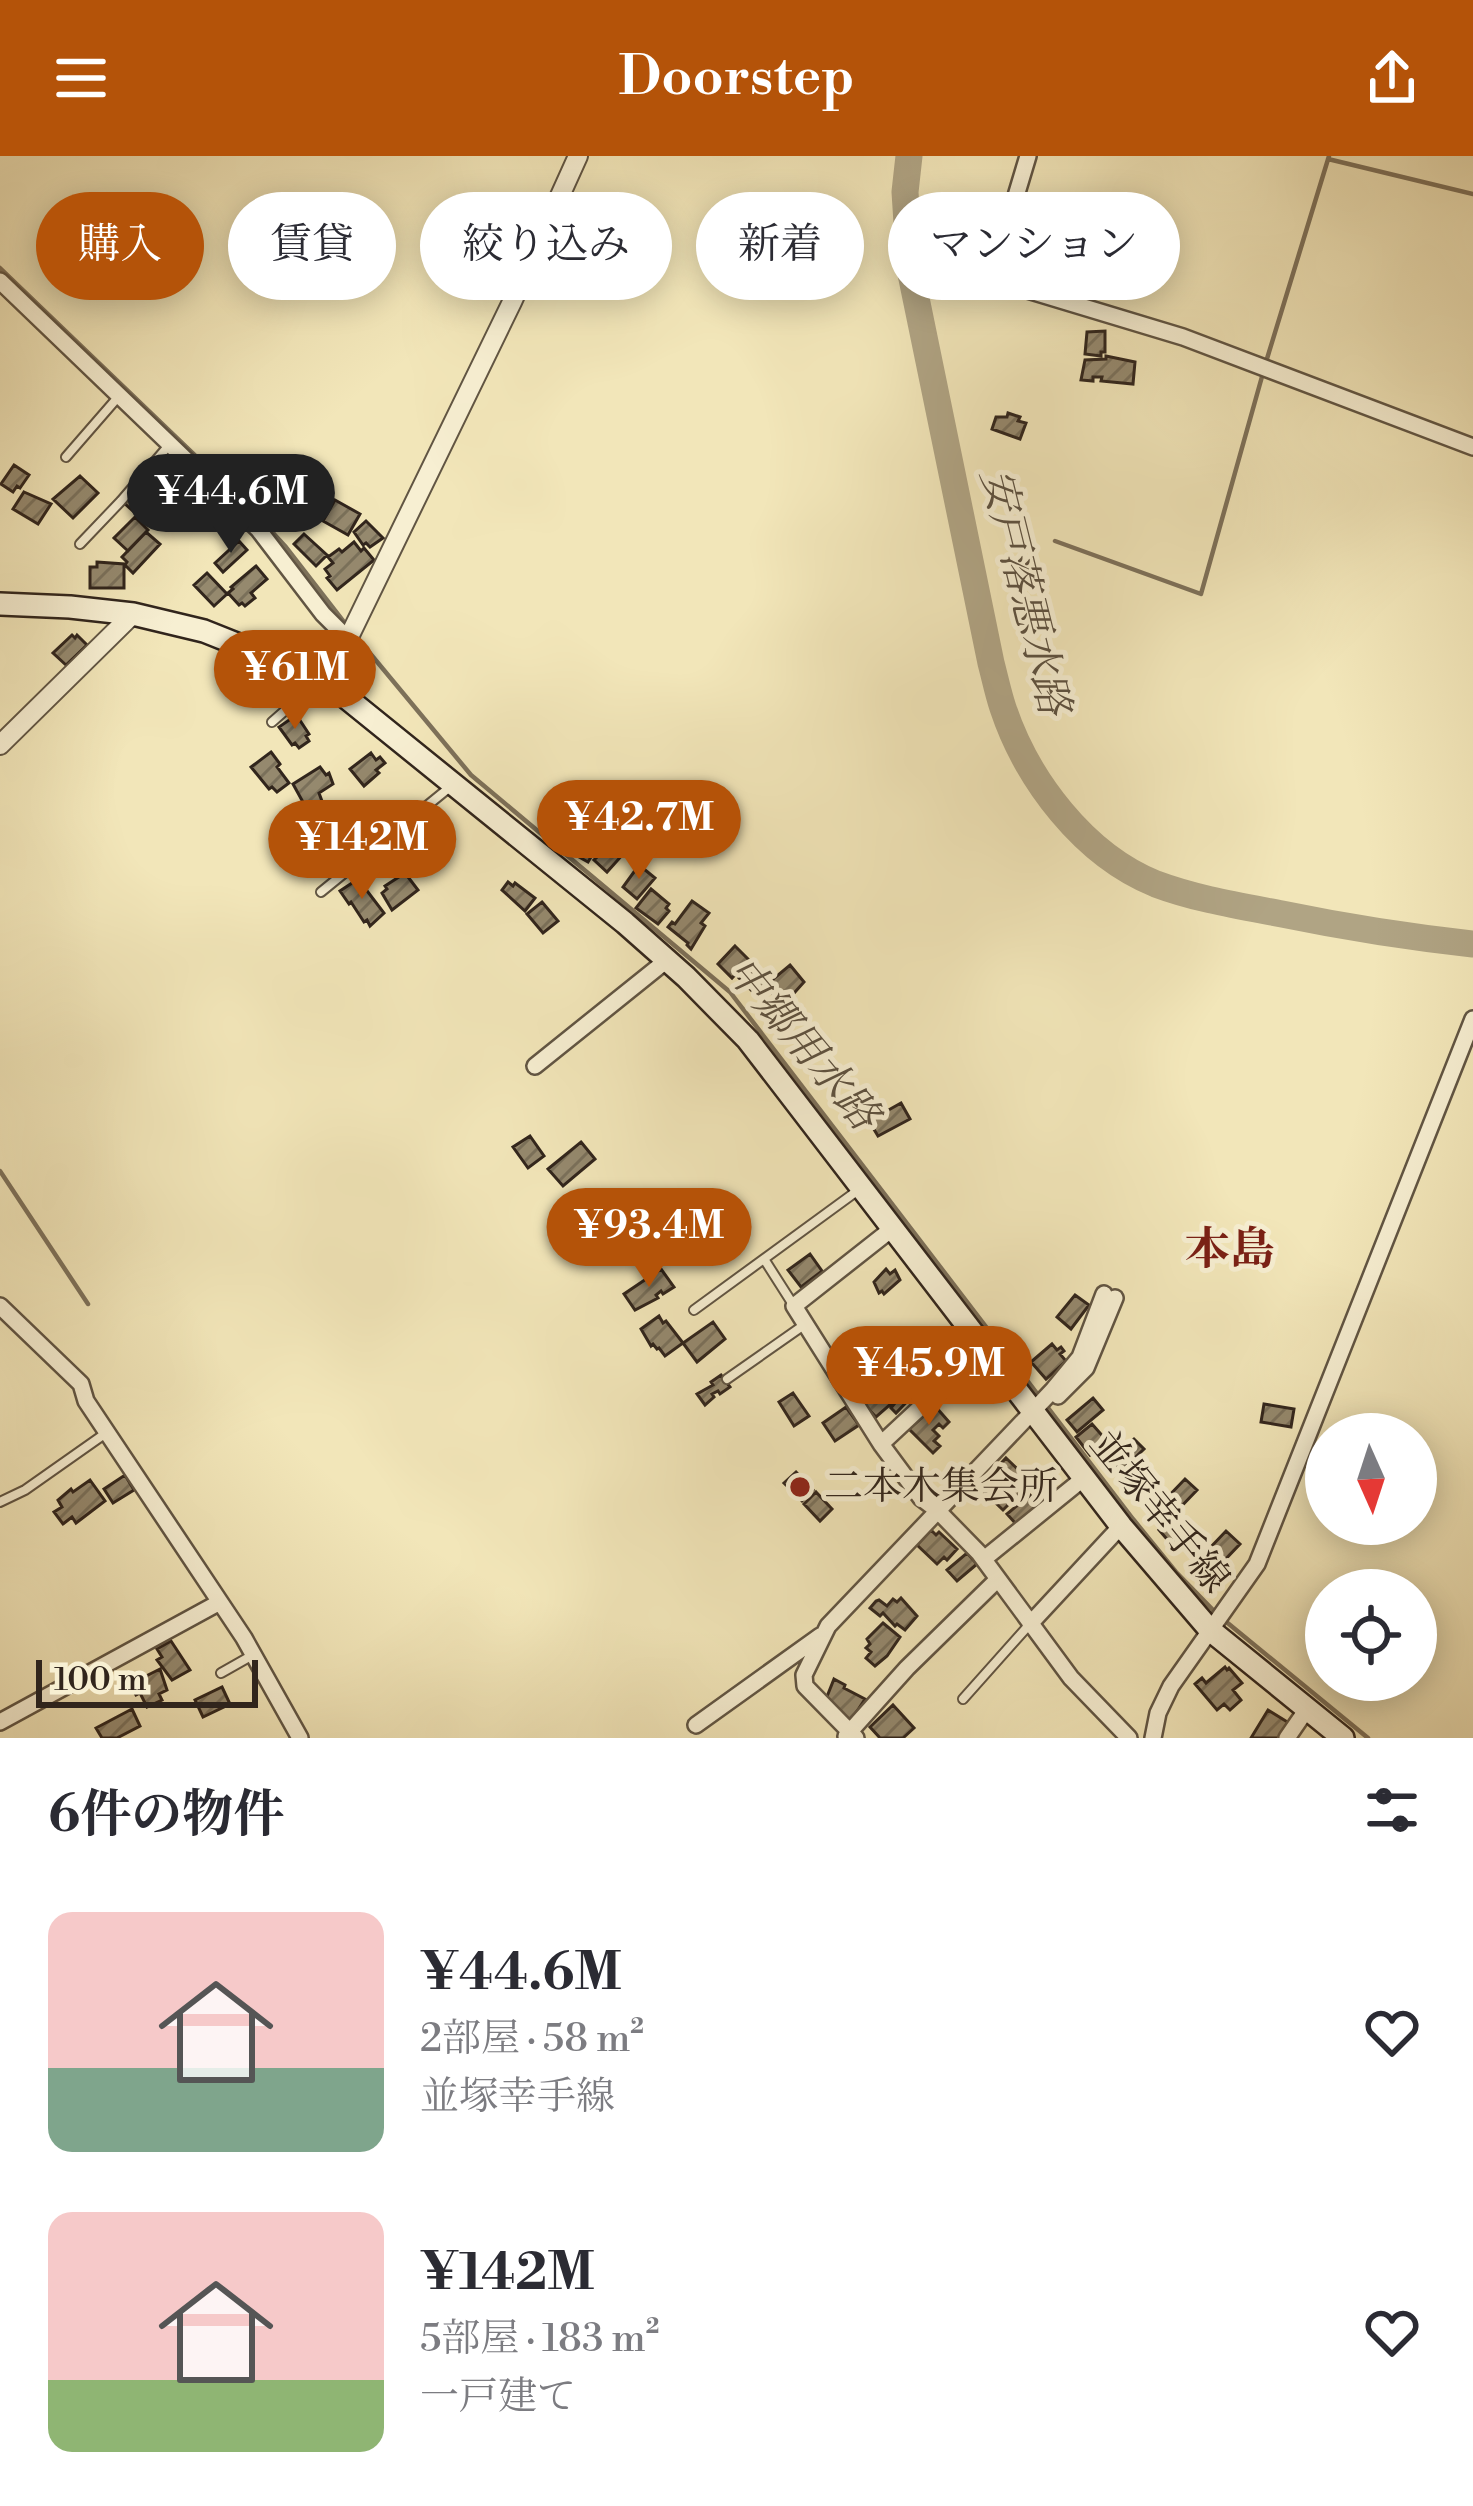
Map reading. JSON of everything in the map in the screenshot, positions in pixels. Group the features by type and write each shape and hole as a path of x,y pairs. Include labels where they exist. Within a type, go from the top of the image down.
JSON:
{"main road":[{"name":"並塚幸手線","path":"0,604 133,614 204,631 322,678 607,908 748,1040 1121,1526 1210,1630 1343,1738"}],"street":[{"path":"322,678 348,639 578,156"},
{"path":"1028,156 991,280 1183,337 1473,447"},
{"path":"0,280 258,529 348,639"},
{"path":"0,745 133,614"},
{"path":"535,1066 667,960"},
{"path":"1154,1738 1158,1713 1171,1686 1257,1564 1473,1019"},
{"path":"892,1228 794,1306 921,1498 984,1559 1071,1678 1129,1738"},
{"path":"998,1579 908,1668 850,1736 805,1686 804,1675 828,1626 1052,1391 1080,1357 1109,1296"},
{"path":"0,1306 81,1384 86,1401 254,1655 300,1738"},
{"path":"881,1444 983,1348"},
{"path":"984,1559 1084,1478"},
{"path":"1030,1624 1121,1526"},
{"path":"0,1722 220,1603"},
{"path":"696,1725 825,1633"},
{"path":"1287,1738 1307,1709"}],"lane":[{"path":"65,457 119,396"},
{"path":"80,544 170,443"},
{"path":"272,722 322,678"},
{"path":"321,892 452,785"},
{"path":"694,1310 862,1187"},
{"path":"764,1259 794,1306"},
{"path":"727,1379 806,1325"},
{"path":"0,1502 25,1490 107,1432"},
{"path":"963,1699 1030,1624"},
{"path":"221,1673 254,1655"}],"building":[{"path":"1105,331 1105,352 1085,354 1087,332"},
{"path":"1106,356 1135,362 1133,384 1101,381 1102,377 1081,380 1085,360"},
{"path":"1008,413 1026,423 1020,439 992,429 996,417"},
{"path":"168,455 179,465 156,487 149,480 155,474 152,471"},
{"path":"14,465 29,475 13,492 1,484"},
{"path":"80,476 98,493 73,518 53,499"},
{"path":"176,483 194,500 169,528 147,516 143,520 124,503 141,485 160,502"},
{"path":"24,492 51,504 38,524 13,509"},
{"path":"335,500 360,514 348,535 323,521"},
{"path":"135,517 148,530 128,551 114,538"},
{"path":"366,521 383,538 370,547 354,532"},
{"path":"146,532 160,544 133,573 122,557"},
{"path":"304,534 327,555 316,566 294,544"},
{"path":"239,541 247,550 223,572 215,563"},
{"path":"354,542 374,560 337,590 327,578 325,569 333,563 328,557"},
{"path":"97,562 124,564 124,588 90,588 90,567 97,567"},
{"path":"256,566 267,579 251,593 255,598 239,605 228,593"},
{"path":"207,573 227,594 214,606 194,585"},
{"path":"72,635 87,645 66,665 53,653"},
{"path":"299,719 309,734 309,741 299,748 279,727"},
{"path":"271,752 289,783 277,792 251,767"},
{"path":"371,753 385,763 364,786 350,769"},
{"path":"320,767 333,784 319,793 323,804 309,813 293,784"},
{"path":"621,790 633,799 628,810 632,814 616,832 599,820"},
{"path":"573,832 594,844 588,862 563,848"},
{"path":"613,842 625,852 607,872 594,860"},
{"path":"639,865 655,878 637,899 623,887"},
{"path":"405,873 418,890 392,910 382,893"},
{"path":"358,879 384,913 370,926 340,891"},
{"path":"508,882 535,898 525,911 502,890"},
{"path":"651,889 669,904 658,924 636,908"},
{"path":"692,901 709,913 691,949 668,927"},
{"path":"542,902 558,921 543,933 527,914"},
{"path":"735,946 749,960 732,978 718,964"},
{"path":"790,965 804,982 781,1003 765,986"},
{"path":"750,966 766,983 755,994 739,978"},
{"path":"901,1103 910,1119 878,1136 869,1121"},
{"path":"530,1136 544,1156 528,1168 513,1147"},
{"path":"581,1142 595,1159 563,1186 548,1169"},
{"path":"810,1254 822,1271 801,1287 788,1270"},
{"path":"661,1269 674,1287 635,1310 624,1294"},
{"path":"886,1269 890,1274 895,1270 900,1280 884,1294 874,1282"},
{"path":"1075,1295 1089,1305 1071,1329 1057,1317"},
{"path":"659,1316 683,1343 665,1356 651,1346 641,1329"},
{"path":"713,1322 725,1339 697,1362 683,1343"},
{"path":"958,1342 965,1350 962,1359 946,1372 931,1355 941,1346 946,1352"},
{"path":"1052,1344 1057,1350 1061,1347 1066,1361 1046,1379 1031,1362"},
{"path":"921,1348 933,1363 917,1377 905,1362"},
{"path":"721,1375 730,1387 712,1394 705,1405 697,1394"},
{"path":"904,1377 918,1390 896,1413 891,1408 895,1403 886,1395"},
{"path":"867,1381 892,1403 876,1417 858,1398"},
{"path":"793,1393 809,1416 794,1426 779,1402"},
{"path":"1093,1398 1103,1410 1077,1432 1067,1420"},
{"path":"1264,1404 1294,1409 1291,1427 1261,1422"},
{"path":"935,1406 949,1422 933,1430 940,1446 933,1453 909,1429"},
{"path":"846,1407 859,1425 835,1441 823,1423"},
{"path":"1092,1424 1107,1441 1090,1455 1076,1437"},
{"path":"1134,1439 1144,1449 1121,1471 1112,1461"},
{"path":"1006,1458 1031,1482 1003,1510 979,1487"},
{"path":"796,1472 813,1490 802,1501 784,1483"},
{"path":"125,1475 134,1490 113,1503 104,1489"},
{"path":"1185,1479 1197,1490 1175,1513 1163,1502"},
{"path":"90,1480 105,1501 76,1523 72,1517 63,1524 54,1512 62,1507 58,1500"},
{"path":"816,1492 832,1509 820,1521 804,1504"},
{"path":"1030,1495 1039,1505 1016,1524 1007,1514"},
{"path":"1172,1519 1191,1542 1178,1552 1159,1530"},
{"path":"931,1530 957,1549 937,1564 917,1545"},
{"path":"1226,1531 1240,1544 1222,1563 1208,1550"},
{"path":"967,1553 977,1564 957,1581 947,1570"},
{"path":"901,1598 917,1616 905,1630 870,1608 879,1600 887,1606"},
{"path":"883,1623 900,1637 875,1666 866,1658 871,1652 866,1648 867,1639"},
{"path":"171,1641 190,1670 172,1680 157,1660 162,1657 157,1649"},
{"path":"1225,1667 1242,1683 1233,1690 1241,1700 1230,1710 1224,1704 1217,1710 1195,1684 1202,1678 1206,1683"},
{"path":"160,1669 167,1690 159,1694 162,1700 147,1707 128,1680"},
{"path":"834,1679 865,1699 850,1722 826,1699"},
{"path":"222,1687 230,1704 203,1717 195,1700"},
{"path":"893,1705 914,1728 903,1738 880,1738 870,1727"},
{"path":"132,1709 140,1726 117,1738 102,1738 96,1728"},
{"path":"1268,1710 1289,1723 1280,1738 1251,1738"}],"waterway":[{"name":"安戸落悪水路","path":"909,156 905,192 910,269 991,663 1014,735 1043,788 1082,835 1156,884 1306,919 1473,944"},
{"path":"1266,362 1329,156"},
{"path":"1328,159 1473,194"},
{"name":"中郷用水路","path":"0,268 251,509 347,626"},
{"path":"1055,541 1201,594 1263,373"},
{"name":"中郷用水路","path":"354,634 471,775 730,992 1133,1519 1215,1612"},
{"path":"0,1171 88,1304"},
{"name":"中郷用水路","path":"1224,1620 1368,1738"}],"place":[{"name":"二本木集会所","path":"800,1487"}],"district":[{"name":"本島","path":"1230,1250"}]}
